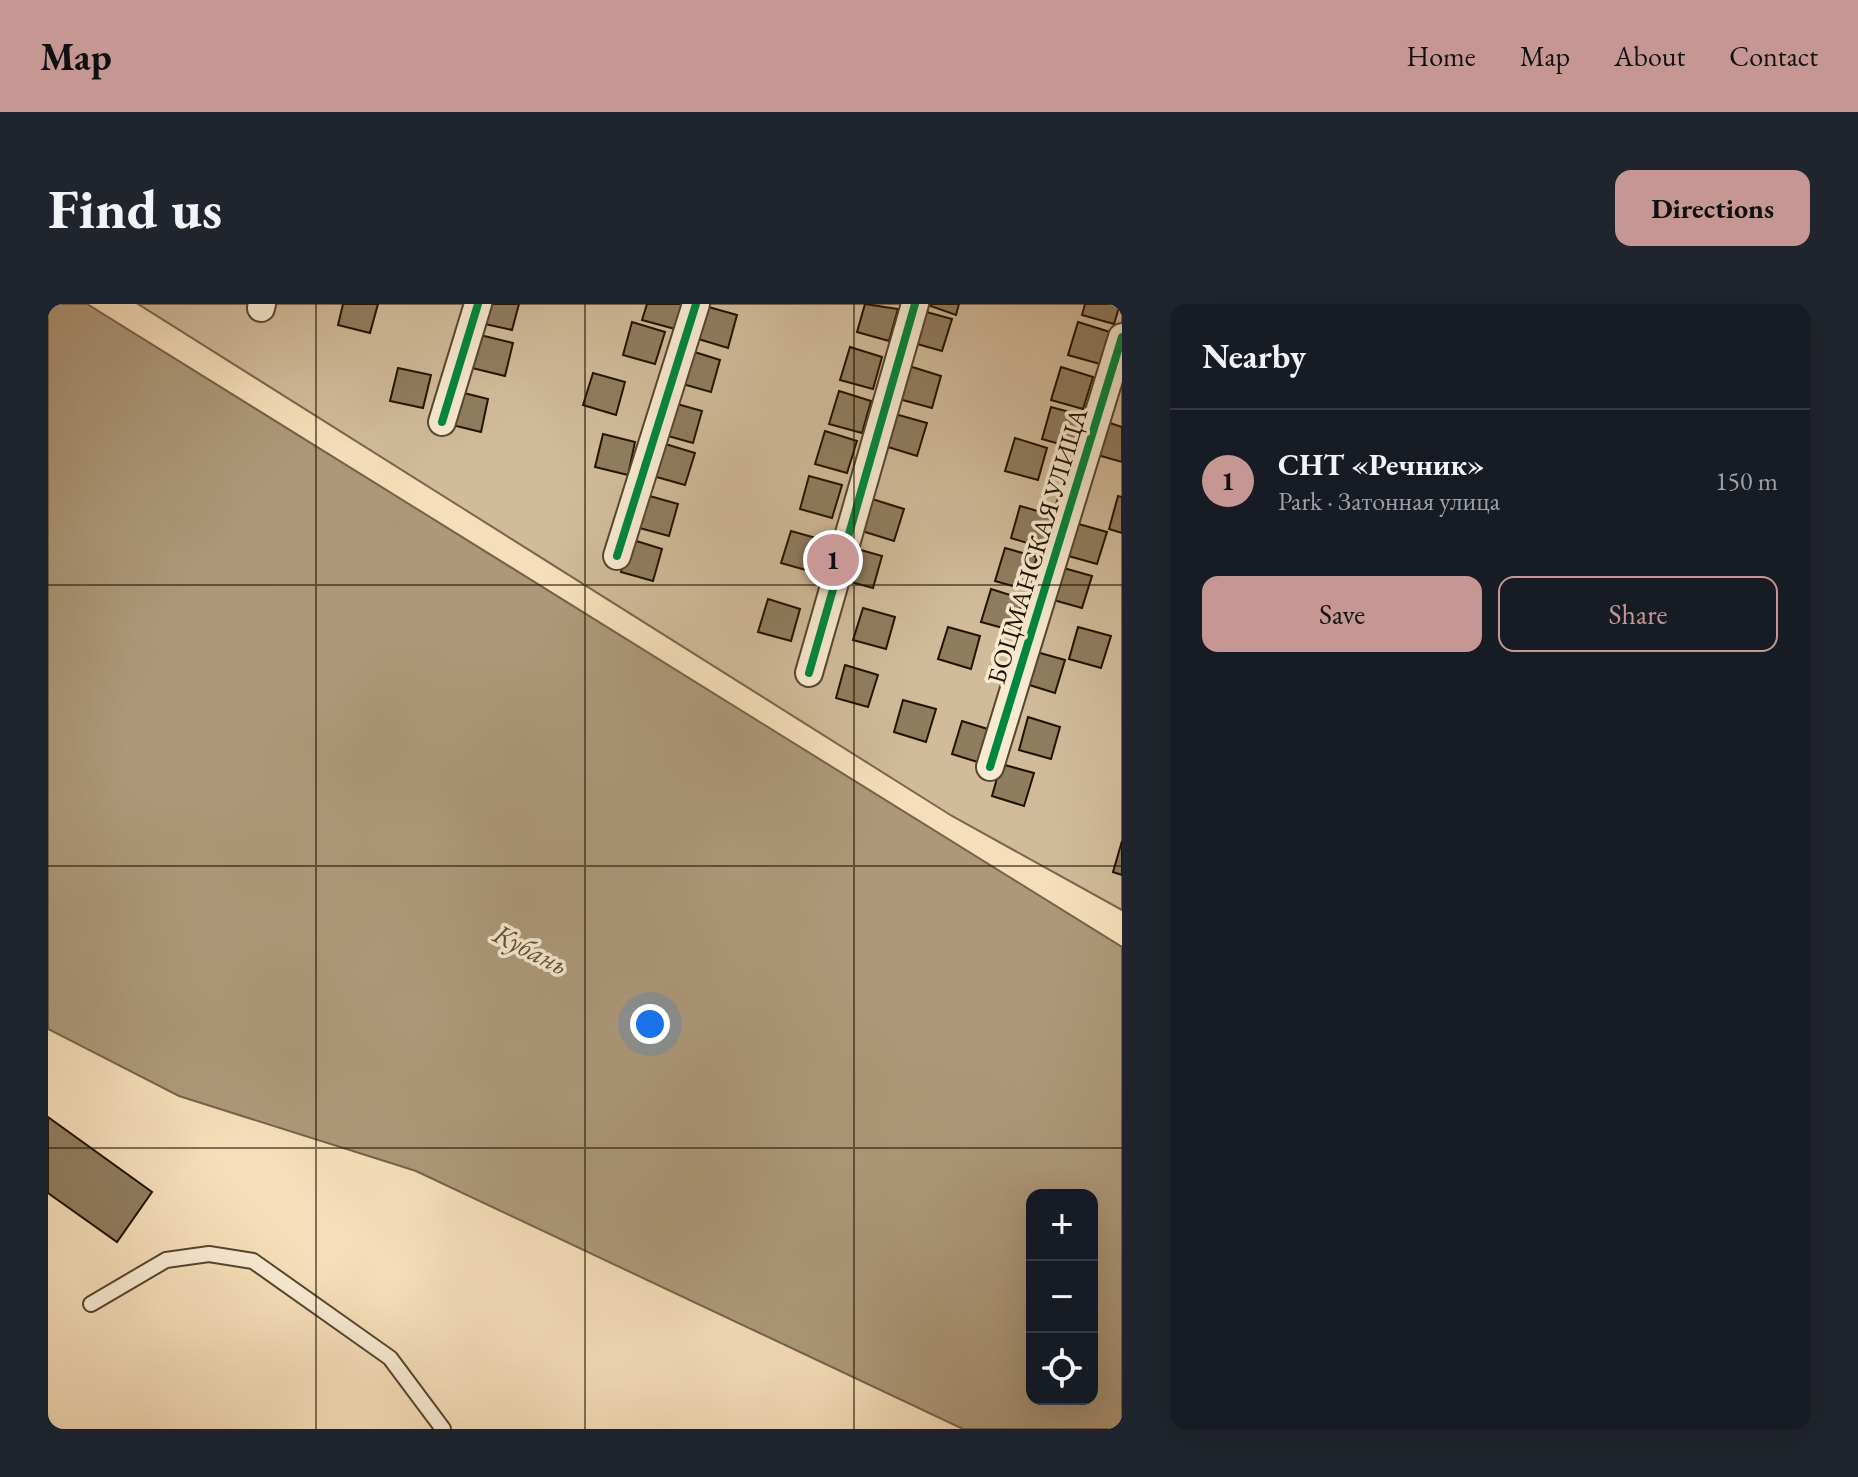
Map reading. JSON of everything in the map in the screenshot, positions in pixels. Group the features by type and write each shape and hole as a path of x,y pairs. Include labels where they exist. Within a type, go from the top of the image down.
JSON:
{"street":[{"path":"442,422 478,304"},
{"path":"617,556 696,304"},
{"path":"809,673 880,415 915,304"},
{"name":"БОЦМАНСКАЯ УЛИЦА","path":"990,767 1122,337"}],"lane":[{"path":"91,1304 166,1260 209,1254 253,1261 390,1358 443,1429"}],"shaded area":[{"path":"138,304 1122,304 1122,910 952,816"}],"water":[{"name":"Кубань","path":"48,304 87,304 1122,947 1122,1429 963,1429 416,1171 179,1096 48,1029"}],"building":[{"path":"343,304 378,304 370,333 338,325"},
{"path":"484,304 519,304 512,330 480,323"},
{"path":"647,304 682,304 675,329 642,320"},
{"path":"865,304 898,309 889,341 857,332"},
{"path":"925,304 959,304 956,315"},
{"path":"1085,304 1120,304 1114,324 1082,315"},
{"path":"705,306 737,315 728,348 695,338"},
{"path":"919,310 952,319 942,351 910,342"},
{"path":"632,322 665,332 655,364 623,355"},
{"path":"1078,322 1110,332 1100,364 1068,355"},
{"path":"480,335 513,343 505,376 472,368"},
{"path":"850,347 882,357 873,389 840,380"},
{"path":"688,350 720,360 711,392 679,383"},
{"path":"909,366 941,376 932,408 899,399"},
{"path":"1061,367 1093,377 1083,409 1051,400"},
{"path":"398,368 431,375 423,408 390,401"},
{"path":"593,373 625,382 616,415 583,405"},
{"path":"456,391 488,399 481,432 448,424"},
{"path":"839,391 871,401 862,433 829,424"},
{"path":"670,402 702,411 693,443 661,434"},
{"path":"1051,407 1084,416 1074,448 1042,439"},
{"path":"895,414 927,423 917,456 885,446"},
{"path":"1104,421 1122,427 1122,462 1094,454"},
{"path":"825,431 857,441 847,473 815,464"},
{"path":"603,434 635,442 628,475 595,467"},
{"path":"1015,438 1047,448 1038,480 1005,471"},
{"path":"662,443 695,453 685,485 653,476"},
{"path":"809,476 842,485 832,518 800,509"},
{"path":"646,495 678,504 669,536 636,527"},
{"path":"1118,496 1122,497 1122,533 1109,529"},
{"path":"872,499 904,509 894,541 862,531"},
{"path":"1020,506 1052,515 1043,548 1011,538"},
{"path":"1075,523 1107,532 1097,564 1065,555"},
{"path":"791,531 823,540 813,572 781,563"},
{"path":"630,539 662,549 653,581 621,572"},
{"path":"850,547 882,556 873,588 840,579"},
{"path":"1005,548 1037,557 1027,590 995,581"},
{"path":"1060,567 1092,576 1082,608 1050,599"},
{"path":"991,589 1023,599 1014,631 981,622"},
{"path":"768,599 800,609 791,641 758,632"},
{"path":"863,608 895,617 886,649 853,640"},
{"path":"948,627 980,636 971,669 938,659"},
{"path":"1078,627 1111,636 1101,668 1069,659"},
{"path":"1033,651 1065,660 1055,693 1023,683"},
{"path":"845,665 878,675 868,707 836,698"},
{"path":"903,700 936,709 926,742 894,732"},
{"path":"1028,717 1060,727 1051,759 1019,750"},
{"path":"962,721 994,731 984,764 952,754"},
{"path":"1001,764 1034,773 1024,806 992,796"},
{"path":"1122,841 1122,875 1113,872"},
{"path":"48,1117 152,1192 117,1242 48,1193"}],"cycle path":[{"path":"442,422 478,304"},
{"path":"617,556 696,304"},
{"path":"809,673 915,304"},
{"path":"990,767 1122,337"}],"place":[{"name":"СНТ «Речник»","path":"833,560"}]}
